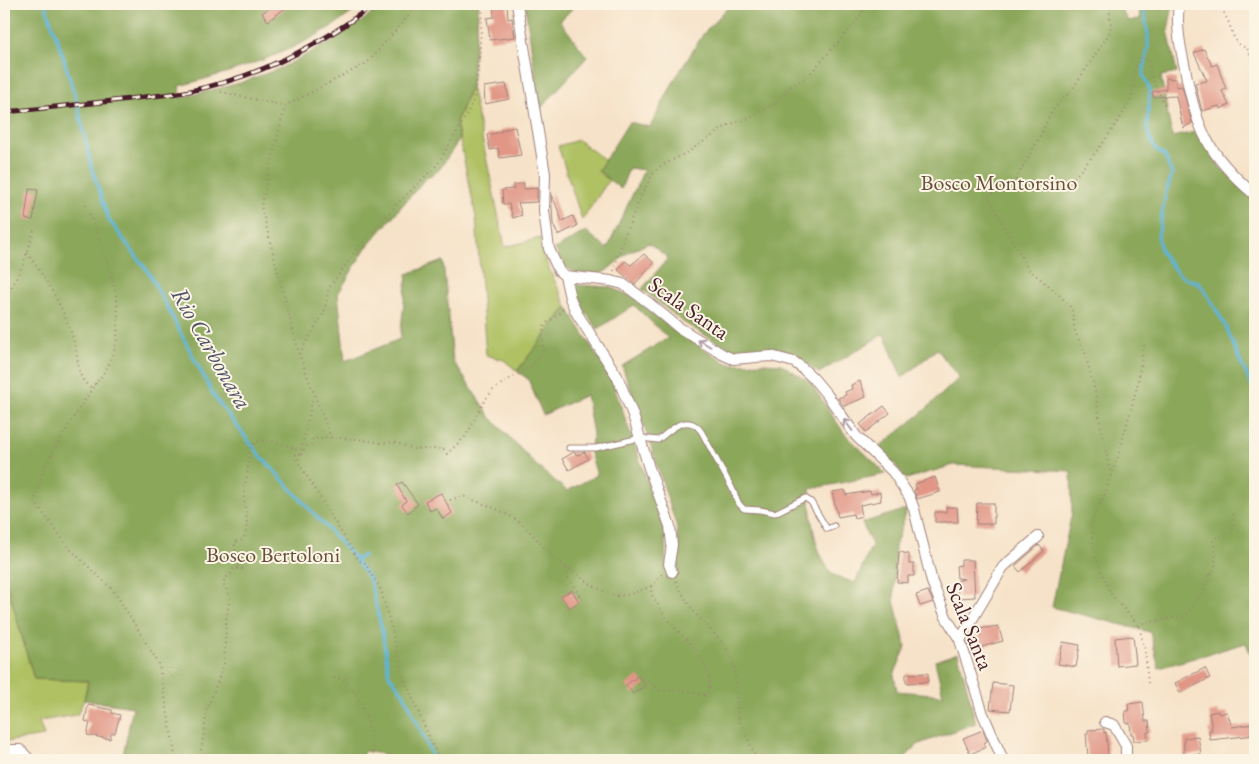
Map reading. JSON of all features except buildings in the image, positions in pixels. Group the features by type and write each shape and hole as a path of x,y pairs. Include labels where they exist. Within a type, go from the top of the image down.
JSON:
{"street":[{"path":"517,4 545,174 544,211 549,249 558,271 565,276 570,298 576,312 617,376 633,415 670,526 672,545 671,568"},
{"path":"1179,4 1178,39 1191,99 1200,128 1211,149 1223,164 1255,195"},
{"name":"Scala Santa","path":"565,276 623,284 678,327 722,354 733,359 771,356 788,360 801,367 813,378 856,436 893,472 909,496 932,582 946,617 960,640 982,714 1003,760"},
{"path":"960,640 1003,567 1038,538"},
{"path":"1105,722 1114,725 1126,746 1126,760"},
{"path":"4,750 20,750 30,760"}],"lane":[{"path":"570,448 596,448 640,438 658,440 675,426 691,423 697,425 725,473 739,504 744,509 774,513 805,498 811,502 827,529 834,526"}],"path":[{"path":"221,92 285,106 367,63 419,4"},
{"path":"299,354 324,314 329,288 358,248 436,165 457,133 474,98 483,4"},
{"path":"611,281 624,236 652,175 659,167 688,152 728,125 752,117 776,102 791,86 808,76 857,21 867,4"},
{"path":"1014,190 1023,166 1052,111 1074,88 1109,34 1111,25 1109,4"},
{"path":"1219,4 1234,40 1240,46 1247,48 1252,56 1255,73"},
{"path":"1111,476 1095,390 1085,352 1075,332 1072,310 1068,304 1028,269 988,197 990,194 1014,190 1056,187 1076,177 1121,119 1131,99 1132,78 1141,58 1150,61 1150,74 1165,106"},
{"path":"285,106 262,206 299,354 331,438"},
{"path":"85,203 103,250 118,310 117,334 113,355 44,468 34,501 70,549 114,591 159,664 176,760"},
{"path":"7,296 16,280 34,230"},
{"path":"26,253 47,283 69,326 85,384 91,387 96,383"},
{"path":"299,460 306,446 311,445 313,438 321,440 324,437 359,439 380,443 393,442 414,449 443,449 447,454 466,436 485,400 493,390 532,366 538,359 543,352 543,328 559,314 570,298"},
{"path":"1144,344 1137,387 1111,476 1092,524 1092,540 1096,558 1111,594 1139,626 1145,651 1148,683"},
{"path":"299,460 314,396"},
{"path":"199,760 206,712 224,664 226,620 230,597 223,582 234,568 242,569 239,566 234,546 235,542 243,540 246,531 247,508 244,495 248,459 251,447 263,441 275,441 296,449 296,458 356,555 360,561 366,563 381,590 405,681 439,760"},
{"path":"450,500 463,496 514,518 557,561 587,579 597,588 615,596 628,595 652,586 671,568 685,599 703,622 718,636 729,652 735,671 738,716 756,760"},
{"path":"1139,626 1188,614 1196,600 1203,594 1208,574 1212,574 1214,571 1216,558 1213,540 1233,532 1233,514"},
{"path":"567,568 568,578 582,600"},
{"path":"648,681 661,691 678,689 704,695 708,693 710,687 699,653 670,622 651,593 652,586"},
{"path":"334,678 343,678 350,685 364,711 371,730 374,760"}],"green space":[{"name":"Bosco Bertoloni","path":"4,4 363,4 321,33 276,55 228,72 179,86 181,98 240,83 281,68 329,43 361,22 383,4 479,4 471,86 456,122 459,140 439,170 425,179 365,249 338,294 345,361 400,339 407,274 443,261 453,361 491,418 536,465 567,491 597,475 590,453 593,434 586,395 543,415 528,379 517,371 567,307 611,378 665,532 666,569 670,578 678,572 677,528 649,440 622,366 668,338 634,305 598,329 582,308 574,293 576,285 610,287 633,297 677,333 729,364 781,364 810,382 844,433 886,474 810,489 814,534 822,557 833,574 855,583 872,545 862,523 907,509 895,547 894,601 906,647 894,675 897,691 943,695 935,661 958,653 976,723 919,744 902,760 387,760 387,755 364,751 361,760 122,760 133,707 84,700 88,681 34,679 4,574"},
{"path":"525,4 539,4 539,7 543,4 577,4 560,21 587,57 540,109"},
{"name":"Bosco Montorsino","path":"731,4 1118,4 1128,21 1140,19 1139,4 1173,4 1168,30 1177,73 1161,76 1172,137 1195,132 1221,168 1255,202 1255,665 1246,643 1159,668 1150,632 1052,607 1072,512 1071,471 954,465 906,479 893,462 878,448 924,411 959,378 937,349 902,378 884,334 819,373 796,356 778,348 733,350 683,322 642,289 668,258 649,243 629,252 606,271 598,274 574,273 564,265 555,249 586,231 607,249 644,170 629,168 621,189 598,171 629,122 650,127 675,79 704,33"},
{"path":"471,86 505,247 540,238 547,264 567,307 517,371 504,360 486,355 476,217 456,122"},
{"path":"578,140 605,160 598,171 609,180 582,220 558,146"},
{"path":"4,574 34,679 88,681 84,700 77,715 39,721 44,736 4,742"}],"waterway":[{"name":"Rio Carbonara","path":"45,4 77,103 92,169 109,220 149,273 215,398 258,453 352,555 370,580 382,631 389,675 404,694 434,760"},
{"path":"1143,4 1148,35 1148,48 1143,75 1150,90 1147,129 1155,149 1165,156 1172,175 1166,192 1158,237 1161,252 1178,274 1197,282 1204,289 1226,327 1255,392"},
{"path":"356,560 364,555"}],"railway":[{"path":"4,112 98,103 190,91 215,85 287,58 332,33 374,4"}]}
